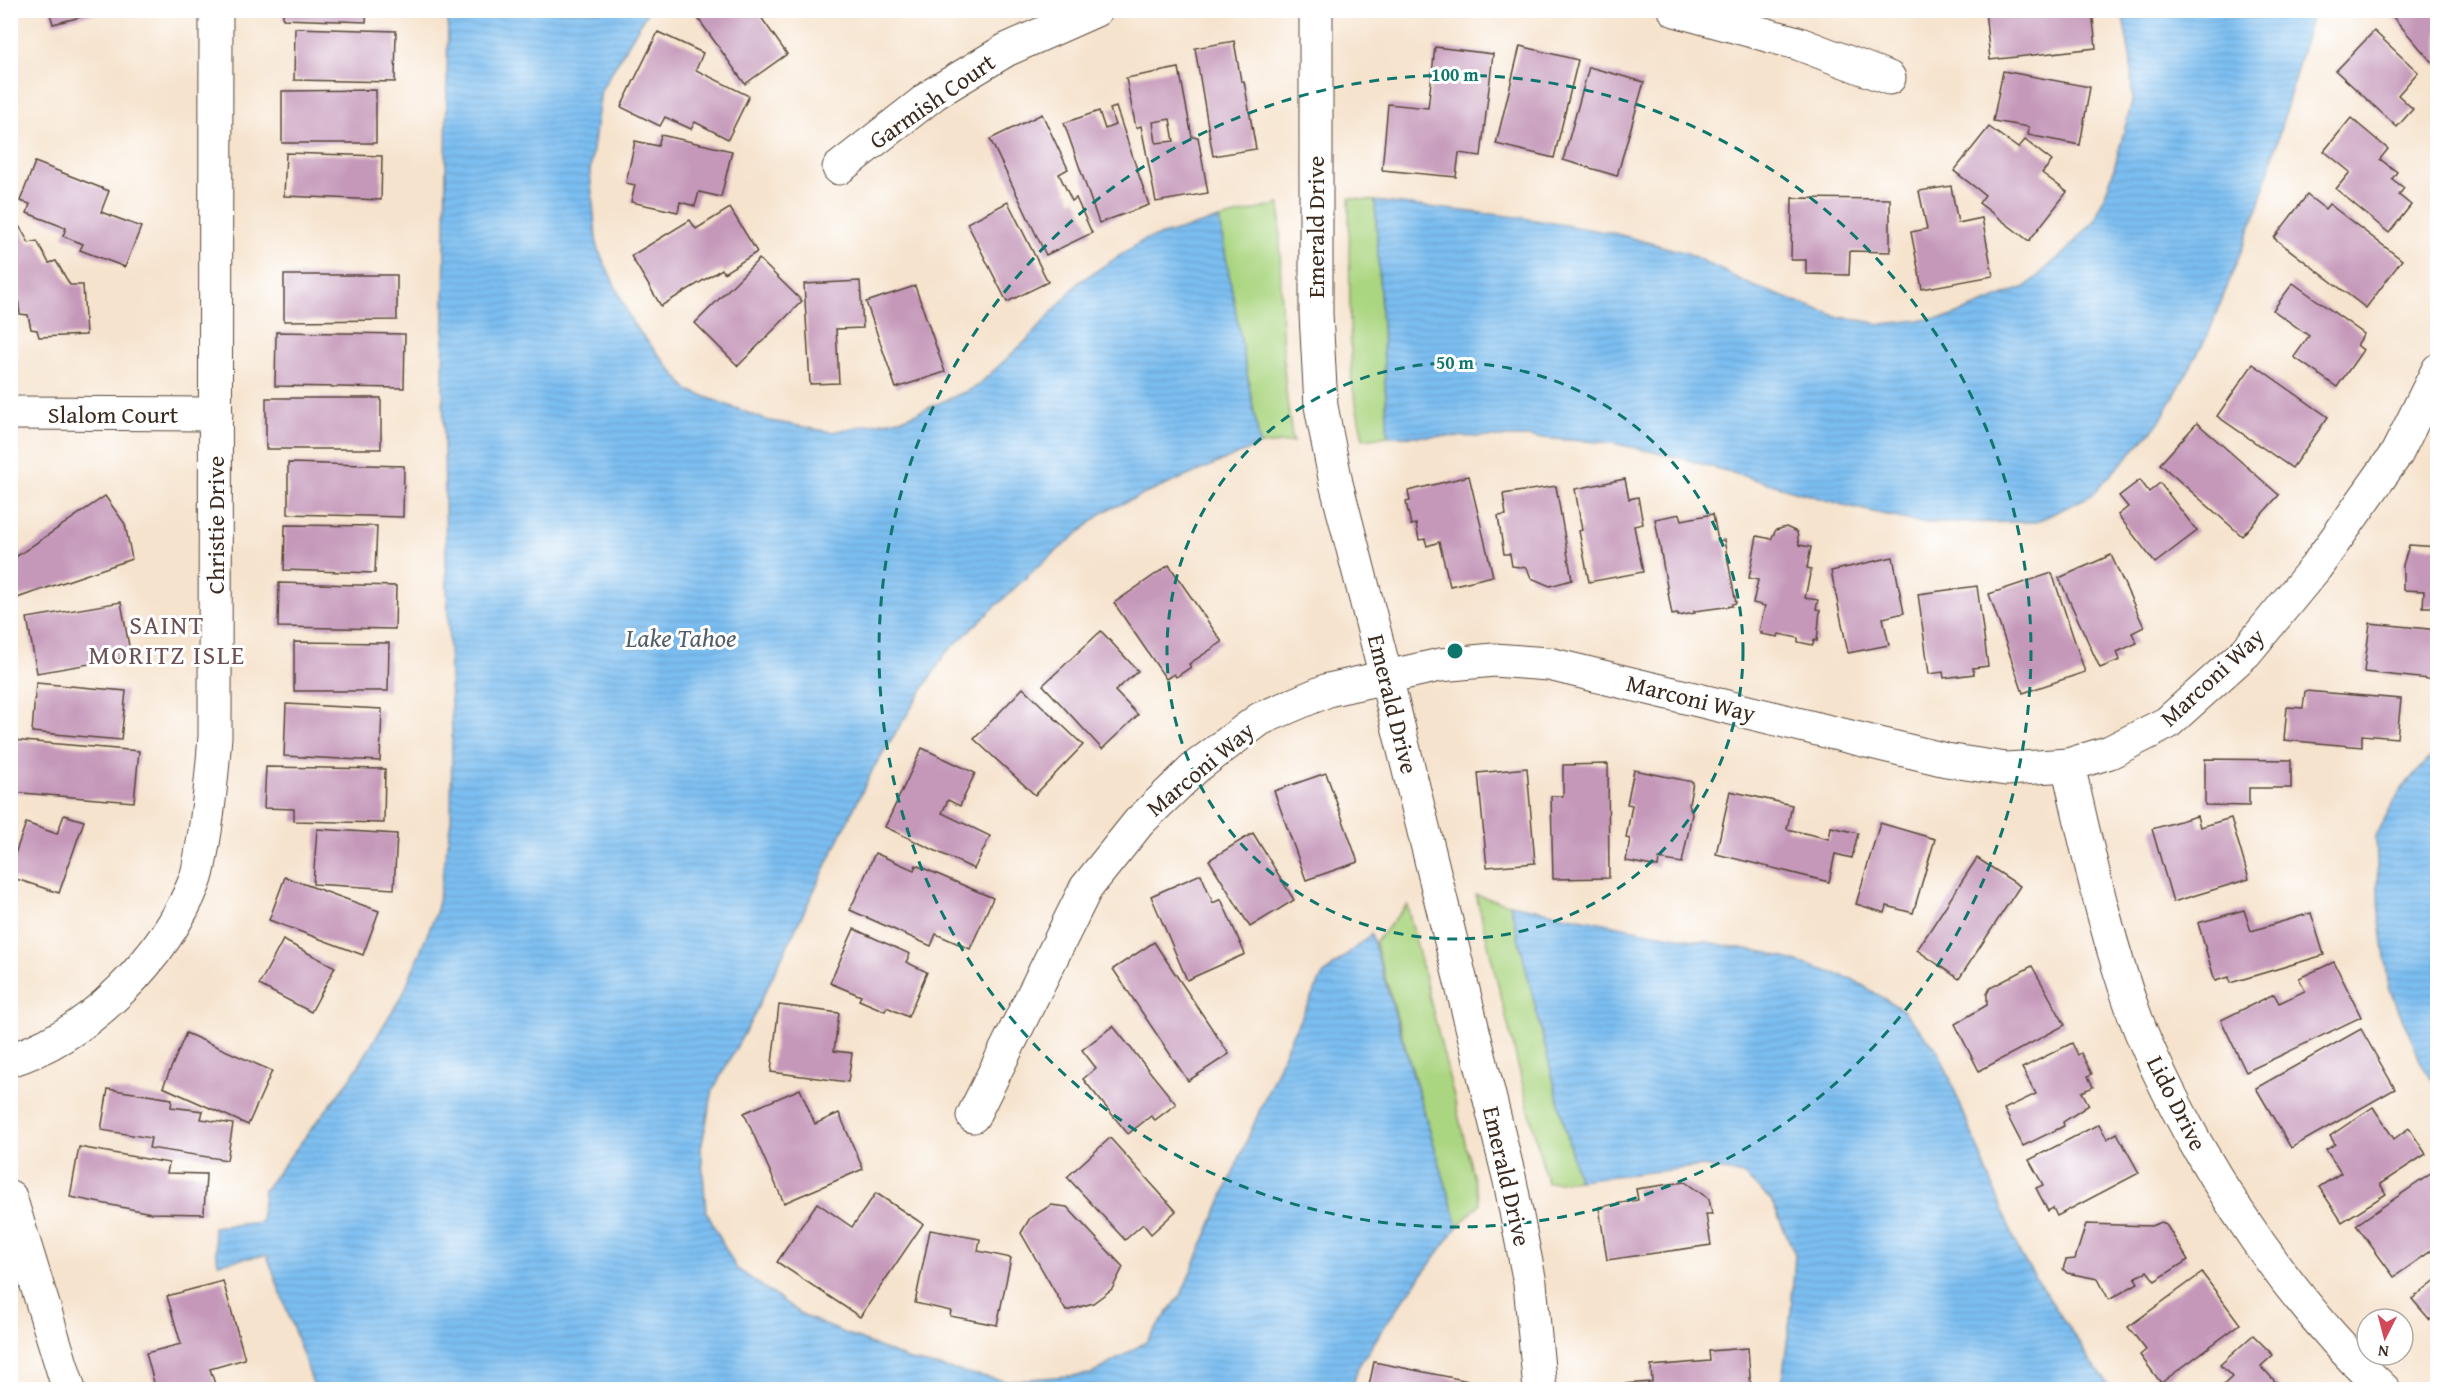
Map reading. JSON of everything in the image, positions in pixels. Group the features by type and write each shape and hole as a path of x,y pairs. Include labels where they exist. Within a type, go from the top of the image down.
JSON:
{"street":[{"name":"Christie Drive","path":"10,1060 23,1056 75,1028 129,983 167,936 195,879 210,808 214,736 216,10"},
{"name":"Garmish Court","path":"839,168 935,93 1006,50 1096,10"},
{"name":"Emerald Drive","path":"1316,10 1316,314 1321,406 1336,483 1510,1181 1530,1283 1540,1389"},
{"path":"1675,10 1797,43 1889,78"},
{"name":"Marconi Way","path":"974,1116 1086,888 1139,822 1196,767 1260,719 1328,690 1440,665 1494,660 1549,664 1946,760 2007,769 2068,765 2110,752 2167,723 2246,652 2316,567 2397,453 2438,370"},
{"name":"Slalom Court","path":"10,413 216,414"},
{"name":"Lido Drive","path":"2068,765 2105,923 2137,1020 2174,1103 2217,1180 2273,1266 2353,1360 2384,1389"},
{"path":"10,1197 69,1389"}],"green space":[{"path":"1349,198 1375,201 1388,436 1363,439 1352,384"},
{"path":"1280,204 1283,353 1293,442 1260,445 1219,219"},
{"path":"1476,895 1510,904 1578,1180 1547,1183"},
{"path":"1407,905 1480,1204 1458,1226 1375,942"}],"water":[{"name":"Lake Tahoe","path":"448,11 648,11 601,90 590,172 597,247 633,324 688,390 766,420 831,432 905,418 976,387 1029,338 1079,282 1144,240 1219,219 1260,445 1105,511 1034,570 945,654 874,767 751,1021 713,1090 701,1148 706,1211 736,1268 806,1317 912,1361 1005,1381 1092,1374 1146,1342 1181,1295 1291,1037 1323,975 1371,934 1458,1226 1390,1318 1358,1367 1352,1389 315,1389 267,1255 218,1263 213,1227 261,1222 264,1190 351,1078 403,994 437,910 451,820 452,733 443,389"},
{"path":"2122,11 2313,11 2260,203 2208,335 2159,423 2092,495 2036,522 1921,523 1847,506 1681,458 1613,443 1527,437 1388,436 1375,201 1517,217 1617,234 1687,253 1753,286 1839,317 1882,324 1950,317 2025,287 2066,251 2095,220 2112,176 2132,102 2131,62"},
{"path":"2437,750 2437,1086 2422,1064 2389,987 2379,914 2376,836 2400,791"},
{"path":"1510,904 1643,931 1769,953 1852,979 1903,1010 1939,1052 2021,1256 2092,1363 2112,1389 1781,1389 1791,1312 1795,1254 1771,1200 1743,1175 1704,1166 1578,1180"}],"building":[{"path":"49,10 103,10 104,11 53,24"},
{"path":"283,10 367,10 366,22 283,19"},
{"path":"692,10 756,10 787,54 745,84"},
{"path":"1985,10 2092,10 2096,48 1990,60"},
{"path":"2387,10 2438,10 2438,63 2435,66"},
{"path":"295,28 396,31 395,82 294,80"},
{"path":"2374,31 2418,72 2398,95 2413,109 2397,127 2336,71"},
{"path":"658,32 703,53 696,70 749,96 728,139 695,122 691,129 665,117 660,126 621,107"},
{"path":"1234,41 1241,81 1244,81 1256,149 1213,156 1195,48"},
{"path":"1520,46 1578,60 1554,158 1496,144"},
{"path":"1435,47 1493,54 1481,156 1459,153 1456,177 1382,170 1388,104 1428,108"},
{"path":"1589,67 1644,82 1617,176 1563,160"},
{"path":"1179,68 1192,137 1198,137 1208,193 1156,202 1141,126 1136,128 1126,78","holes":["1170,119 1174,141 1156,143 1153,122"]},
{"path":"2003,71 2090,87 2080,145 2028,135 2029,127 1993,121"},
{"path":"376,90 376,143 282,143 282,91"},
{"path":"1116,107 1149,205 1099,223 1064,123 1099,111 1105,129 1115,125 1110,109"},
{"path":"1042,114 1068,169 1059,174 1072,201 1076,198 1092,233 1046,255 990,139"},
{"path":"2351,118 2388,149 2380,159 2397,172 2392,179 2404,188 2399,195 2411,205 2389,233 2336,189 2350,172 2324,151"},
{"path":"1989,127 2018,148 2025,140 2052,161 2042,173 2067,192 2029,241 1979,203 1985,195 1954,171"},
{"path":"661,135 732,151 721,197 699,192 695,206 680,202 678,212 631,202 635,185 626,183 635,141 658,146"},
{"path":"286,153 382,156 381,200 284,196"},
{"path":"35,162 109,191 101,212 141,227 125,267 80,250 83,244 63,236 66,228 27,213 30,204 20,201"},
{"path":"1951,186 1958,223 1982,218 1993,276 1922,289 1911,232 1927,229 1919,191"},
{"path":"2307,195 2325,209 2329,204 2402,260 2366,308 2274,238"},
{"path":"1792,198 1890,199 1890,252 1850,251 1849,275 1806,274 1806,260 1791,260"},
{"path":"1008,202 1048,282 1007,302 967,223"},
{"path":"730,208 757,252 724,273 722,269 661,306 631,256 690,220 696,229"},
{"path":"14,217 29,243 37,241 49,263 56,261 70,285 83,285 86,335 39,337 37,330 31,329 28,315 20,314 18,298 10,297 10,218"},
{"path":"759,259 802,301 738,366 695,323"},
{"path":"284,275 397,275 397,320 284,321"},
{"path":"860,281 863,328 836,329 839,383 810,384 804,284"},
{"path":"2293,283 2364,334 2357,345 2363,350 2337,387 2294,357 2309,336 2273,310"},
{"path":"915,286 945,372 896,388 866,302"},
{"path":"276,332 405,334 404,388 275,386"},
{"path":"2253,364 2328,417 2292,468 2217,416"},
{"path":"266,398 381,398 381,449 266,449"},
{"path":"2197,423 2279,495 2242,536 2160,464"},
{"path":"288,463 404,466 403,517 288,514"},
{"path":"1469,476 1493,576 1450,586 1439,542 1427,546 1425,539 1419,540 1416,524 1411,525 1406,502 1410,501 1408,491"},
{"path":"1625,479 1629,499 1638,497 1643,524 1634,526 1643,572 1589,582 1579,531 1582,530 1575,489"},
{"path":"2140,480 2149,492 2160,483 2197,531 2155,563 2118,515 2128,507 2119,496"},
{"path":"1556,486 1572,580 1550,586 1531,578 1527,568 1512,566 1510,554 1504,554 1498,516 1506,515 1503,494"},
{"path":"105,496 125,524 132,559 17,598 10,589 10,561"},
{"path":"1680,514 1682,520 1713,514 1718,541 1724,540 1736,603 1732,606 1694,611 1695,613 1678,616 1678,614 1672,615 1655,519"},
{"path":"285,525 377,526 375,573 284,570"},
{"path":"1786,527 1797,532 1799,545 1811,547 1807,568 1811,569 1805,598 1818,600 1816,609 1820,610 1817,641 1814,640 1813,645 1798,642 1798,638 1779,634 1778,637 1761,634 1762,632 1759,631 1765,606 1753,603 1758,580 1749,578 1757,536 1771,539 1776,530"},
{"path":"2409,545 2438,547 2438,607 2423,607 2424,591 2403,590 2403,565"},
{"path":"2111,555 2144,627 2132,633 2137,643 2117,652 2120,660 2100,668 2059,578"},
{"path":"1893,557 1904,613 1883,618 1889,645 1848,653 1831,571"},
{"path":"1169,565 1222,642 1189,664 1191,667 1176,677 1174,674 1166,679 1114,603"},
{"path":"2052,573 2085,672 2023,693 1989,594"},
{"path":"279,583 396,586 395,629 278,627"},
{"path":"1977,586 1988,666 1973,668 1974,674 1944,678 1943,672 1929,674 1918,594"},
{"path":"121,602 131,657 37,673 27,618"},
{"path":"2370,623 2438,630 2438,680 2364,672"},
{"path":"1101,631 1138,671 1115,691 1138,715 1102,749 1043,685"},
{"path":"294,642 389,643 388,691 294,691"},
{"path":"36,683 126,691 121,740 32,732"},
{"path":"1023,688 1083,745 1035,795 974,739"},
{"path":"2305,691 2401,699 2397,738 2362,735 2362,747 2284,740 2287,707 2303,708"},
{"path":"286,704 382,709 380,761 284,756"},
{"path":"12,740 139,751 134,802 10,792"},
{"path":"922,748 975,773 960,806 948,800 942,813 990,836 974,869 885,827"},
{"path":"2205,759 2291,760 2291,788 2249,788 2249,806 2205,805"},
{"path":"1608,764 1609,878 1553,879 1551,796 1563,796 1563,765"},
{"path":"266,767 385,769 384,823 294,821 294,809 264,808"},
{"path":"1527,768 1535,863 1487,867 1478,773"},
{"path":"1634,770 1693,782 1689,804 1692,814 1682,863 1659,859 1658,867 1626,861 1630,839 1626,838 1632,805 1627,804"},
{"path":"1326,773 1358,862 1306,880 1274,791"},
{"path":"1730,791 1792,805 1787,829 1829,839 1831,827 1858,833 1852,858 1835,854 1829,882 1716,854"},
{"path":"64,815 84,821 59,893 10,877 10,868 26,823 57,834"},
{"path":"2197,816 2200,827 2231,818 2249,879 2173,902 2152,829"},
{"path":"1880,823 1935,839 1913,913 1887,906 1885,913 1856,904"},
{"path":"317,829 397,834 394,889 313,884"},
{"path":"1253,833 1294,900 1250,927 1209,860"},
{"path":"875,853 914,870 916,865 993,898 970,949 936,934 931,946 850,910"},
{"path":"1977,858 2020,886 1959,979 1917,950"},
{"path":"1201,874 1213,903 1221,899 1245,954 1187,980 1151,896"},
{"path":"285,877 379,911 363,955 269,920"},
{"path":"2244,910 2251,931 2311,913 2324,955 2230,983 2229,977 2215,981 2198,923"},
{"path":"854,929 910,954 906,962 927,972 908,1017 887,1007 885,1011 859,1000 861,996 830,983"},
{"path":"283,940 335,967 311,1012 259,985"},
{"path":"1154,942 1229,1054 1188,1081 1113,969"},
{"path":"2334,962 2361,1017 2246,1072 2221,1020 2274,994 2279,1003 2305,991 2299,978"},
{"path":"2032,966 2065,1025 1979,1071 1955,1024 1987,1005 1987,994 1990,988"},
{"path":"779,1005 839,1013 834,1051 852,1053 848,1082 771,1072"},
{"path":"1113,1026 1176,1104 1155,1120 1151,1116 1128,1134 1083,1079 1096,1068 1082,1050"},
{"path":"2361,1029 2395,1089 2291,1148 2256,1088"},
{"path":"186,1033 272,1071 248,1125 163,1087"},
{"path":"2072,1043 2078,1055 2081,1053 2092,1074 2088,1076 2093,1087 2082,1092 2089,1105 2063,1122 2064,1126 2023,1146 2004,1109 2036,1094 2022,1068"},
{"path":"108,1089 172,1099 171,1107 203,1111 201,1119 233,1124 227,1160 149,1148 151,1138 101,1130"},
{"path":"800,1089 815,1124 839,1113 863,1169 784,1203 744,1113"},
{"path":"2373,1107 2394,1139 2409,1128 2426,1154 2380,1184 2386,1194 2342,1222 2319,1187 2341,1173 2326,1150 2335,1144 2330,1136"},
{"path":"2099,1124 2107,1139 2117,1133 2139,1173 2057,1216 2053,1208 2048,1211 2036,1188 2043,1185 2029,1160"},
{"path":"1110,1138 1176,1211 1151,1234 1143,1224 1125,1240 1067,1177"},
{"path":"79,1147 169,1163 167,1173 206,1174 204,1214 151,1213 70,1197"},
{"path":"2438,1169 2438,1246 2394,1277 2356,1225"},
{"path":"1685,1182 1709,1199 1712,1214 1706,1214 1711,1245 1607,1260 1599,1207 1638,1200 1636,1189"},
{"path":"876,1193 923,1224 860,1317 777,1262 817,1203 852,1227"},
{"path":"1051,1205 1067,1207 1123,1267 1112,1289 1093,1303 1066,1311 1021,1233 1030,1218"},
{"path":"2162,1222 2167,1226 2188,1260 2155,1281 2147,1271 2135,1278 2138,1283 2109,1300 2098,1279 2067,1273 2063,1269 2066,1260 2075,1259 2086,1224 2151,1226"},
{"path":"930,1230 980,1239 978,1251 1011,1258 997,1325 950,1316 951,1311 915,1303"},
{"path":"2202,1273 2240,1324 2161,1383 2140,1355 2146,1350 2128,1327"},
{"path":"2438,1278 2438,1318 2435,1316 2430,1320 2412,1299"},
{"path":"223,1281 245,1359 210,1369 215,1384 195,1390 156,1390 146,1353 181,1344 167,1296"},
{"path":"2253,1335 2273,1355 2261,1366 2283,1390 2218,1390 2232,1377 2220,1365"},
{"path":"1748,1348 1751,1390 1623,1390 1622,1384 1652,1382 1651,1366 1710,1361 1709,1351"},
{"path":"1374,1362 1469,1381 1468,1390 1368,1390"}],"district":[{"name":"SAINT MORITZ ISLE","path":"167,639"}]}
